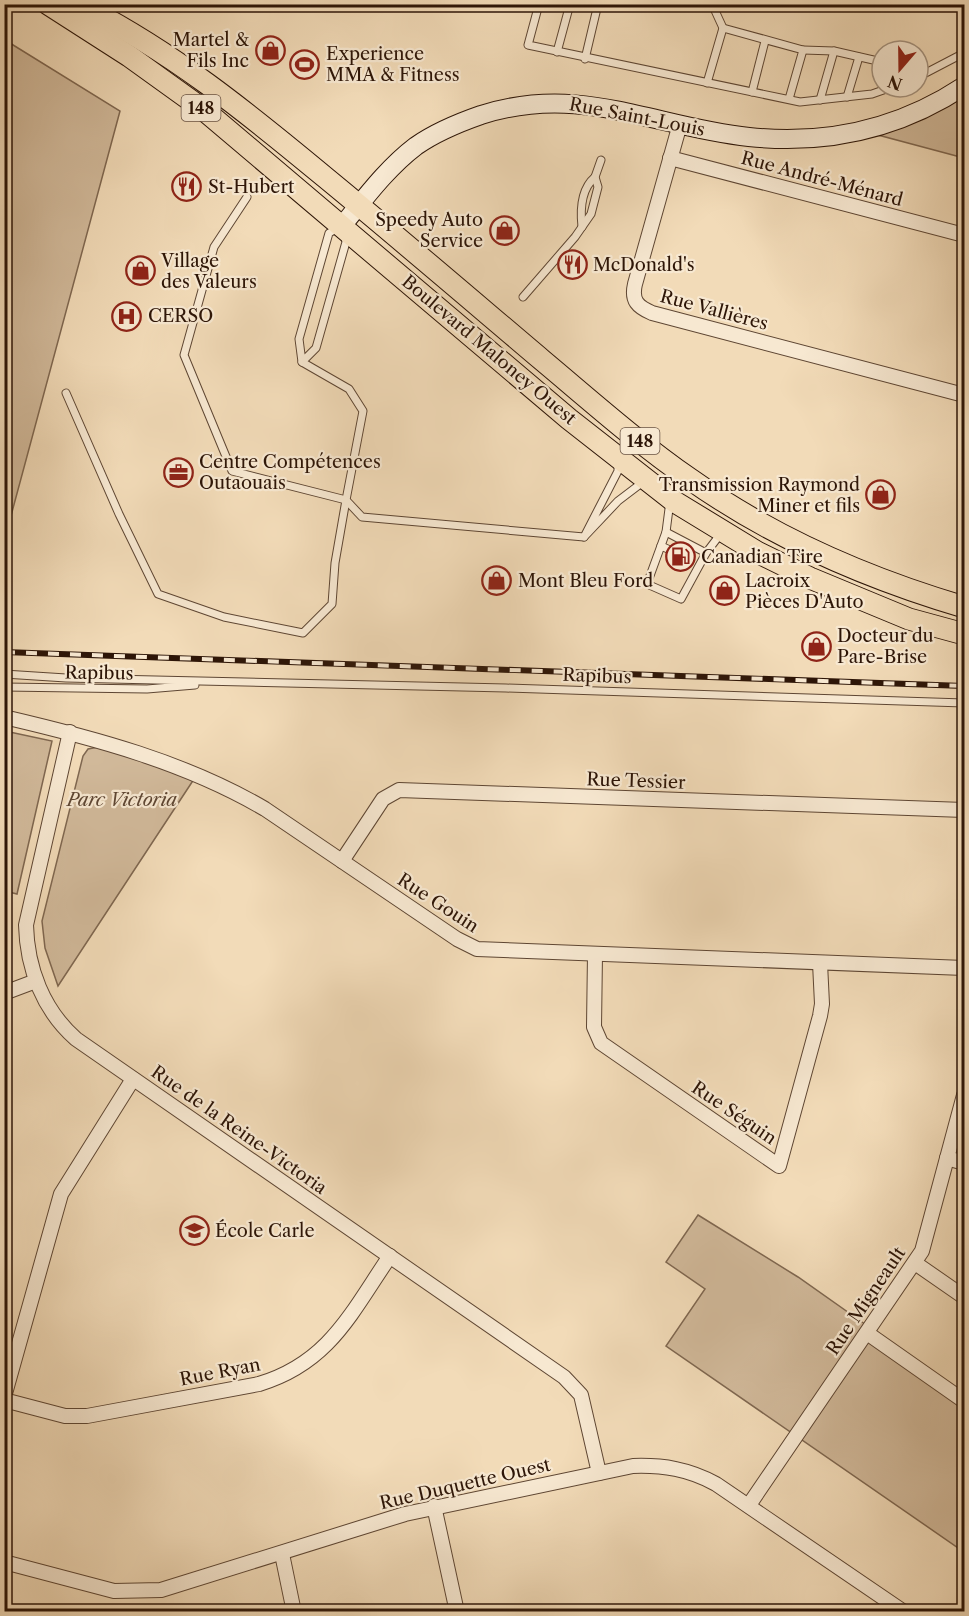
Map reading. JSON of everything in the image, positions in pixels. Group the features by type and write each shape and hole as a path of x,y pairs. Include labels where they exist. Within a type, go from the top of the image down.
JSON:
{"main road":[{"name":"Boulevard Maloney Ouest","path":"48,4 176,88 670,499 722,532 778,562 867,603 909,619 964,634"},
{"name":"Boulevard Maloney Ouest","path":"78,4 131,34 233,101 614,421 691,480 741,512 805,545 878,577 964,607"}],"street":[{"name":"Rue Saint-Louis","path":"342,226 387,173 424,142 452,126 504,108 572,102 747,137 818,139 885,126 926,110 964,86"},
{"name":"Rue Vallières","path":"680,124 633,291 637,305 652,313 964,395"},
{"name":"Rue André-Ménard","path":"670,158 964,235"},
{"name":"Rue Gouin","path":"4,717 70,732 151,757 239,795 265,809 467,945 488,950 964,968"},
{"name":"Rue de la Reine-Victoria","path":"70,732 27,909 26,939 36,981 63,1028 574,1385 585,1407 599,1473"},
{"name":"Rue Tessier","path":"342,861 383,799 399,790 964,810"},
{"name":"Rue Séguin","path":"595,954 594,1027 601,1043 779,1166 820,1017 820,963"},
{"path":"4,993 36,981"},
{"path":"4,1399 58,1200 133,1079"},
{"name":"Rue Migneault","path":"749,1505 922,1251 964,1095"},
{"path":"947,1158 964,1163"},
{"name":"Rue Ryan","path":"4,1399 77,1417 247,1386 281,1377 323,1350 390,1256"},
{"path":"915,1263 964,1297"},
{"path":"867,1333 964,1401"},
{"name":"Rue Duquette Ouest","path":"4,1562 114,1591 161,1590 434,1506 633,1466 684,1470 709,1480 903,1611"},
{"path":"434,1506 456,1611"},
{"path":"282,1554 294,1611"}],"lane":[{"path":"539,4 528,45 585,59 789,99 820,100 870,94"},
{"path":"557,52 570,4"},
{"path":"585,59 598,4"},
{"path":"707,83 723,28 712,4"},
{"path":"723,28 803,50 834,51 870,60"},
{"path":"752,92 765,41"},
{"path":"789,99 803,50"},
{"path":"820,100 834,51"},
{"path":"930,70 964,53"},
{"path":"847,97 859,57"},
{"path":"524,297 582,227 583,202 588,184 596,177 601,160"},
{"path":"247,197 214,247 184,355 232,471 346,500 362,518 504,528 584,537"},
{"path":"342,226 346,242 316,348 302,362 298,339 329,233 342,226"},
{"path":"66,393 118,514 159,594 224,617 303,633 332,604 335,563 363,411 349,389 302,362"},
{"path":"584,537 618,471 618,458"},
{"path":"584,537 618,501 645,480"},
{"path":"670,499 666,532 647,584 681,599 689,575 699,566 722,532"},
{"path":"666,532 706,553"},
{"path":"661,546 670,550"},
{"path":"657,559 664,562"},
{"path":"692,562 699,566"},
{"name":"Rapibus","path":"4,674 66,678 506,688 964,703"},
{"name":"Rapibus","path":"4,687 147,689 228,682"}],"green space":[{"path":"5,40 120,111 5,538"},
{"path":"964,86 964,158 863,131"},
{"path":"5,731 52,741 17,894 5,891"},
{"name":"Parc Victoria","path":"114,744 196,776 58,986 45,948 42,921 83,756 88,749"},
{"path":"698,1215 798,1277 869,1327 964,1401 964,1552 666,1346 705,1289 666,1262"}],"railway":[{"path":"4,652 964,686"}],"place":[{"name":"Martel & Fils Inc","path":"270,50"},
{"name":"Experience MMA & Fitness","path":"305,64"},
{"name":"St-Hubert","path":"187,187"},
{"name":"Speedy Auto Service","path":"504,230"},
{"name":"McDonald's","path":"572,265"},
{"name":"Village des Valeurs","path":"140,271"},
{"name":"CERSO","path":"127,316"},
{"name":"Centre Compétences Outaouais","path":"178,472"},
{"name":"Transmission Raymond Miner et fils","path":"881,495"},
{"name":"Canadian Tire","path":"680,557"},
{"name":"Mont Bleu Ford","path":"497,581"},
{"name":"Lacroix Pièces D'Auto","path":"724,591"},
{"name":"Docteur du Pare-Brise","path":"816,646"},
{"name":"École Carle","path":"194,1231"}]}
